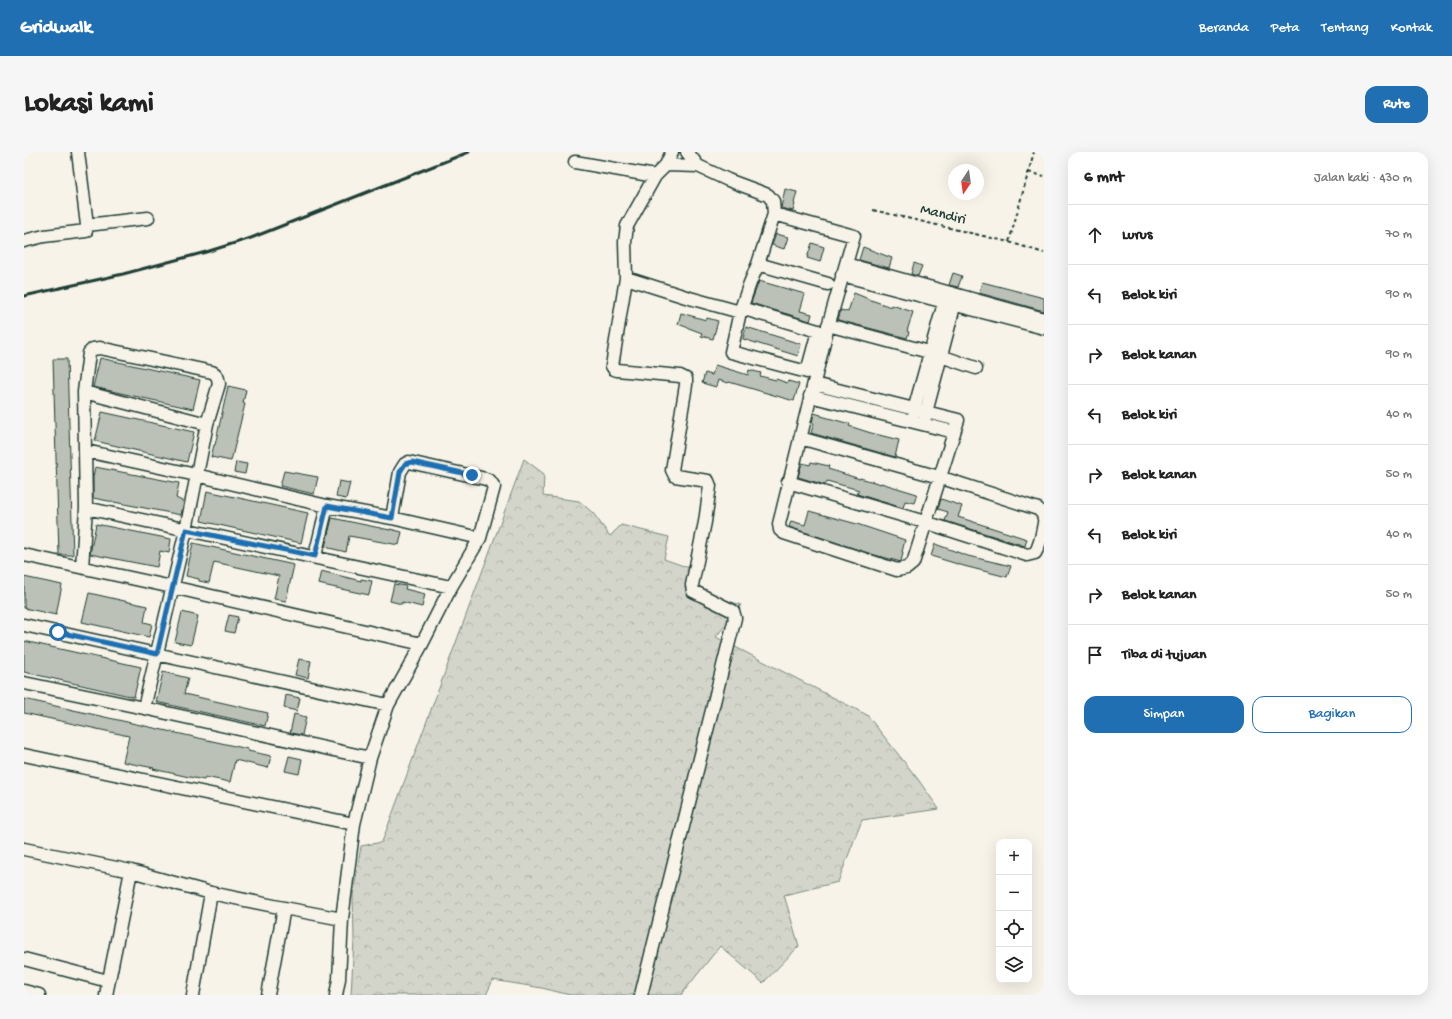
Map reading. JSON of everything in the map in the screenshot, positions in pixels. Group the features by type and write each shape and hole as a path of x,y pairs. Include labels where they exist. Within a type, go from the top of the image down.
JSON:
{"street":[{"path":"24,241 44,236 84,231 87,225 78,152"},
{"path":"642,995 735,618 734,611 693,592 692,588 705,522 710,486 708,481 675,476 672,470 686,379 680,376 616,370 612,366 626,278 624,242 627,226 655,176 666,165 672,152"},
{"path":"687,152 698,166"},
{"path":"575,162 655,176"},
{"path":"626,278 741,310 818,331 807,372 731,352 741,310 774,214 773,201 768,195 728,180 698,166 666,165"},
{"path":"774,214 854,236 828,325 788,482 779,524 780,530 784,533 897,570 903,570 911,566 958,420 918,417 810,396"},
{"path":"87,225 148,218"},
{"path":"758,264 828,284"},
{"path":"844,269 950,299 1044,328"},
{"path":"950,299 1044,319"},
{"path":"918,417 950,299"},
{"path":"828,325 935,354 976,368"},
{"path":"82,567 86,508 84,392 89,353 93,349 100,348 216,374 219,384 207,424 186,530 144,708"},
{"path":"814,384 918,417"},
{"path":"84,392 207,424"},
{"path":"800,438 939,477 1038,509 1043,514 1044,519"},
{"path":"86,451 327,506 392,518 480,538"},
{"path":"336,995 339,979 342,919 354,824 370,758 388,705 422,644 451,587 480,538 494,492 494,487 486,479 412,462 405,464 400,472 392,518"},
{"path":"788,482 925,522 1027,555 1035,553 1037,550 1044,523"},
{"path":"315,556 327,506"},
{"path":"86,508 315,556 451,587"},
{"path":"24,555 422,644"},
{"path":"24,625 388,705"},
{"path":"24,683 370,758"},
{"path":"24,755 354,824"},
{"path":"24,849 131,871 211,893 342,919"},
{"path":"106,995 131,871"},
{"path":"193,995 211,893"},
{"path":"268,995 284,908"},
{"path":"24,959 108,981"},
{"path":"24,991 39,995"}],"path":[{"path":"1009,242 1034,152"},
{"path":"1028,172 1044,176"},
{"name":"Mandiri","path":"873,210 1009,242 1044,253"}],"green space":[{"path":"524,459 544,474 543,496 579,501 593,513 610,536 621,525 669,537 664,559 695,570 695,590 741,605 716,637 867,715 917,778 939,809 862,820 838,882 784,895 799,946 763,983 720,946 681,995 570,995 542,988 493,980 486,995 351,995 354,940 353,895 361,846 382,842"}],"building":[{"path":"785,189 797,192 793,211 781,208"},
{"path":"776,234 788,237 784,249 772,245"},
{"path":"812,243 824,247 820,262 807,258"},
{"path":"863,247 892,258 889,268 859,260"},
{"path":"914,263 922,266 918,276 911,274"},
{"path":"953,273 962,276 958,287 949,285"},
{"path":"759,281 805,294 800,311 812,314 810,321 751,303"},
{"path":"982,282 1044,298 1044,311 979,293"},
{"path":"854,293 891,307 892,305 913,312 907,331 909,332 907,338 838,320 841,310 848,312"},
{"path":"681,313 706,320 707,318 718,321 713,339 701,336 702,333 678,324"},
{"path":"746,327 801,344 798,356 743,339"},
{"path":"100,358 200,380 193,409 93,387"},
{"path":"53,359 67,359 73,555 59,555"},
{"path":"715,365 748,375 749,370 761,373 760,376 787,383 788,381 799,384 794,401 729,382 718,380 716,387 702,383 705,373 712,375"},
{"path":"228,386 246,390 243,403 245,404 231,461 211,457"},
{"path":"102,412 194,432 187,462 95,441"},
{"path":"814,413 850,424 849,426 871,433 899,440 895,457 811,433 814,423 812,423"},
{"path":"236,462 247,464 245,474 234,472"},
{"path":"811,462 829,466 828,469 860,479 881,483 917,494 914,503 905,501 903,508 857,494 859,490 827,481 825,485 798,477 802,463 810,465"},
{"path":"95,467 179,483 176,498 184,502 181,515 93,498 93,477"},
{"path":"284,471 318,477 314,494 280,486"},
{"path":"339,481 350,483 346,499 336,497"},
{"path":"207,491 308,513 301,543 201,521"},
{"path":"941,499 962,506 958,517 1027,539 1025,546 945,521 948,512 938,509"},
{"path":"809,511 857,524 905,540 901,562 871,554 789,527 791,521 805,525"},
{"path":"332,518 402,532 399,545 349,536 346,552 325,547"},
{"path":"96,524 171,539 169,553 160,551 157,567 90,554"},
{"path":"193,543 294,565 286,601 274,599 279,576 214,562 209,583 186,576"},
{"path":"935,544 968,556 1011,566 1007,577 931,556"},
{"path":"321,571 361,581 361,579 372,581 369,595 318,584"},
{"path":"24,577 62,585 56,615 24,608"},
{"path":"394,584 406,586 405,589 425,594 422,607 402,602 402,604 390,601"},
{"path":"89,593 147,606 144,622 152,624 149,637 82,622"},
{"path":"182,612 198,616 191,645 175,642"},
{"path":"229,615 238,617 234,633 225,631"},
{"path":"24,641 141,667 134,697 24,672"},
{"path":"299,659 311,661 308,678 295,675"},
{"path":"163,672 188,678 184,694 268,713 265,726 156,702"},
{"path":"286,695 300,698 297,711 284,708"},
{"path":"24,699 248,749 248,751 271,756 268,768 235,760 230,782 205,777 204,780 123,762 129,736 24,713"},
{"path":"294,714 306,717 302,735 290,733"},
{"path":"289,756 302,759 299,774 285,771"}],"railway":[{"path":"24,296 123,274 206,252 251,238 469,152"}],"route":[{"path":"58,632 157,654 186,530 315,556 327,506 392,518 400,472 405,464 412,462 472,475"}]}
